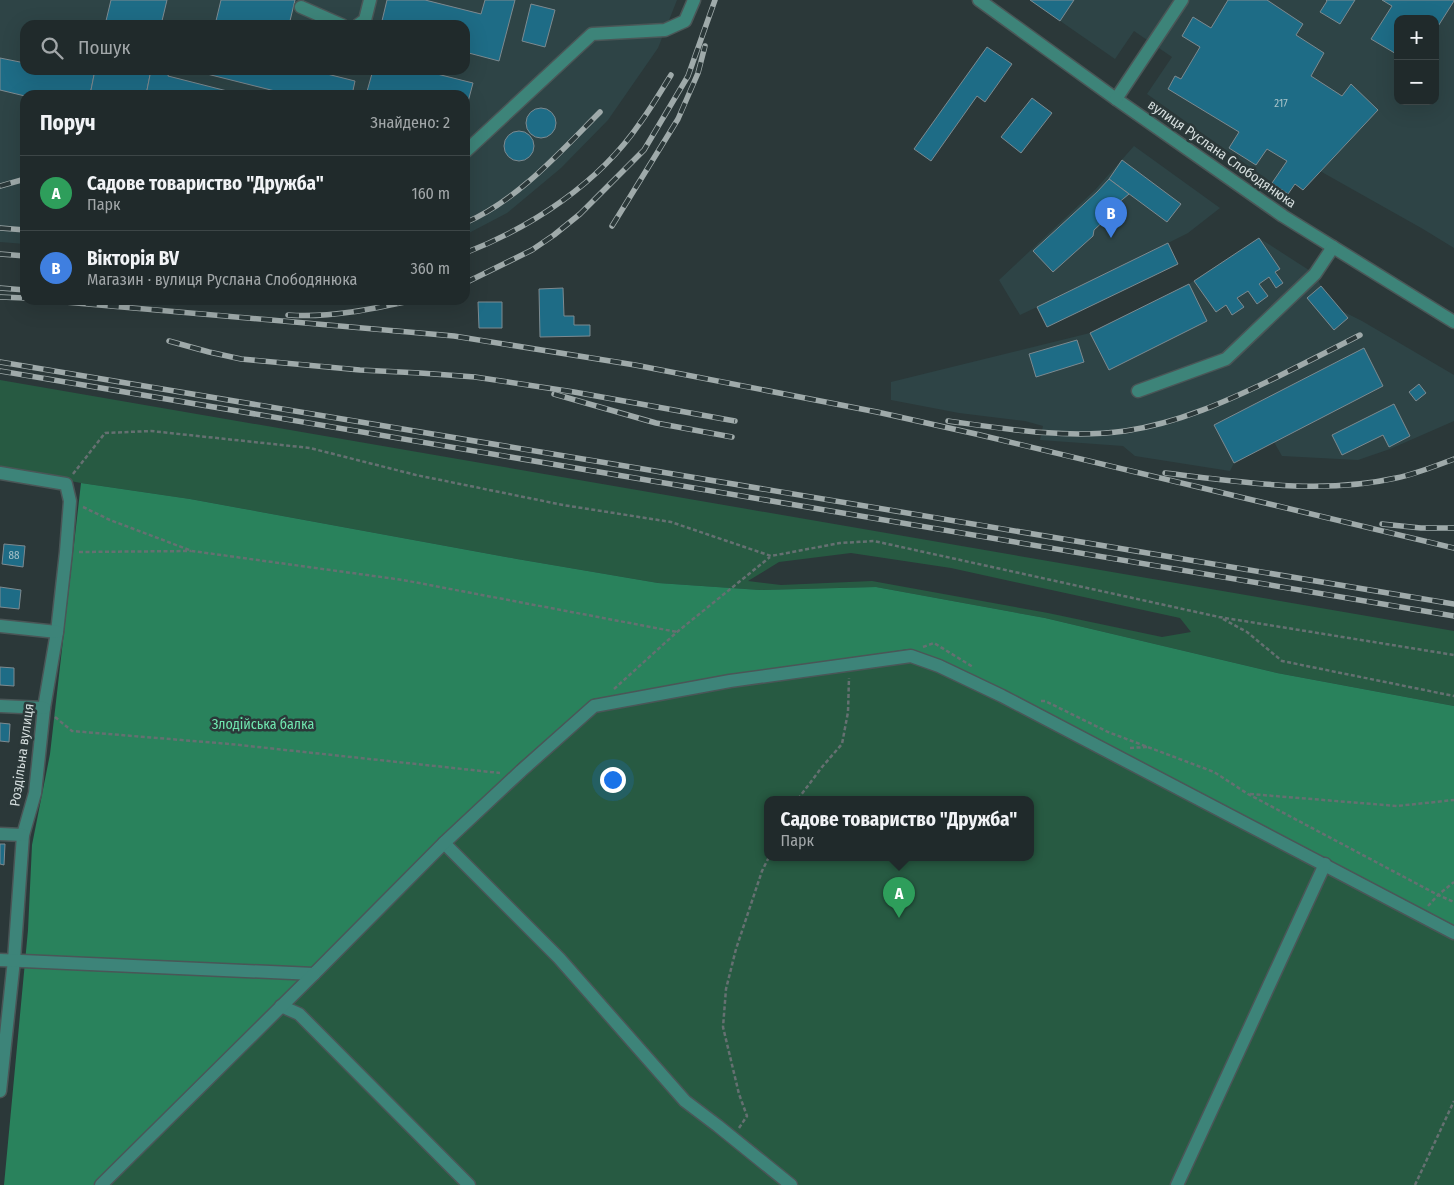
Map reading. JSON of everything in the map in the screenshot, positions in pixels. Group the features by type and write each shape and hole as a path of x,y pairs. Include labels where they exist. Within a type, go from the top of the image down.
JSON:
{"street":[{"path":"365,20 370,0"},
{"path":"470,147 592,34 665,30 685,21 694,0"},
{"name":"вулиця Руслана Слободянюка","path":"979,0 1283,216 1454,322"},
{"path":"1116,99 1182,0"},
{"path":"301,8 330,20"},
{"path":"1138,391 1226,359 1315,274 1333,247"},
{"path":"0,473 66,484"},
{"name":"Роздільна вулиця","path":"0,1091 14,960 23,835 35,793 44,708 57,632 66,552 70,501 66,484"},
{"path":"0,626 57,632"},
{"path":"101,1185 444,842 594,706 730,681 911,656 938,666 1002,696 1454,933"},
{"path":"0,706 44,708"},
{"path":"0,834 23,835"},
{"path":"444,842 559,958 686,1101 791,1185"},
{"path":"1177,1185 1325,864"},
{"path":"0,960 314,974"},
{"path":"281,1006 299,1014 469,1185"}],"path":[{"path":"66,484 78,465 105,432 151,431 310,448 416,476 562,505 671,522 771,556"},
{"path":"70,501 110,520 192,551"},
{"path":"594,706 677,632 771,556 840,543 874,541 1220,617 1454,655"},
{"path":"66,552 192,551 404,580 677,632"},
{"path":"1220,617 1247,632 1282,661 1454,696"},
{"path":"800,796 842,744 848,712 850,664"},
{"path":"1038,701 1046,701 1108,732 1214,772 1248,794 1454,902"},
{"path":"44,708 72,731 230,744 497,773 521,771"},
{"path":"1248,794 1397,806 1454,800"},
{"path":"734,1139 736,1132 747,1116 739,1094 724,1027 726,989 736,949 767,861"},
{"path":"1420,915 1438,895 1454,882"},
{"path":"1415,1185 1454,1101"}],"shaded area":[{"path":"0,0 677,0 658,48 608,120 561,168 507,213 470,232 470,90 20,90 20,244 0,242"},
{"path":"1030,0 1454,0 1454,248 1320,171 1303,190 1295,184 1288,194 1147,94 1172,57 1134,31 1115,59"},
{"path":"1134,146 1220,208 1188,233 1168,243 1178,264 1047,327 1037,307 1020,315 999,280 1095,190"},
{"path":"1259,238 1315,274 1321,286 1342,311 1454,375 1454,421 1390,449 1358,460 1282,456 1274,442 1234,463 1230,471 1135,456 1123,446 1040,440 1043,426 1025,421 959,413 891,400 891,382 1090,333 1189,284"}],"green space":[{"path":"0,380 1454,631 1454,706 1277,673 1045,618 876,587 760,590 658,583 190,499 81,483 0,468","holes":["851,553 951,568 1180,618 1191,632 1162,637 1048,613 872,581 781,585 748,581 779,562"]},
{"name":"Злодійська балка","path":"81,483 190,499 658,583 760,590 876,587 1045,618 1277,673 1454,706 1454,928 1055,720 909,649 593,699 518,764 95,1185 4,1185 28,930 32,845 50,754"},
{"path":"909,649 1055,720 1454,928 1454,1185 100,1185 196,1085 518,764 593,699"}],"building":[{"path":"111,0 167,0 162,20 106,20"},
{"path":"221,0 295,0 290,20 216,20"},
{"path":"387,0 425,0 481,14 485,0 515,0 499,61 470,53 470,20 382,20"},
{"path":"1030,0 1074,0 1060,21"},
{"path":"1228,0 1267,0 1303,24 1296,35 1324,53 1311,76 1342,96 1351,84 1378,110 1303,190 1295,184 1288,194 1272,183 1287,161 1267,149 1256,165 1229,148 1239,132 1168,89 1175,76 1181,79 1200,47 1182,36 1193,17 1211,28"},
{"path":"1326,0 1355,0 1340,24 1320,12"},
{"path":"1382,0 1454,0 1439,25 1439,15 1394,15 1394,53 1371,39 1392,6"},
{"path":"531,4 555,10 545,47 522,41"},
{"path":"987,47 1012,64 985,102 977,96 931,161 914,149"},
{"path":"0,58 20,62 20,75 94,75 91,90 20,90 20,95 0,90"},
{"path":"94,75 150,75 147,90 91,90"},
{"path":"150,75 168,75 223,90 147,90"},
{"path":"211,75 331,75 355,81 353,90 271,90"},
{"path":"372,75 441,75 473,83 470,94 470,90 367,90"},
{"path":"1032,98 1052,113 1021,153 1001,137"},
{"path":"541,108 552,112 556,123 552,134 541,138 530,134 526,123 530,112"},
{"path":"519,131 530,135 534,146 530,157 519,161 508,157 504,146 508,135"},
{"path":"1122,160 1181,204 1167,222 1109,179"},
{"path":"1109,179 1129,194 1105,214 1108,217 1094,230 1093,236 1053,272 1033,251"},
{"path":"1259,238 1280,269 1275,272 1283,283 1276,288 1269,277 1259,284 1268,296 1257,304 1248,291 1237,298 1244,307 1232,315 1226,305 1216,312 1194,281"},
{"path":"1168,243 1178,264 1047,327 1037,307"},
{"path":"1189,284 1207,321 1109,370 1090,333"},
{"path":"1321,286 1348,318 1334,330 1307,298"},
{"path":"563,288 564,316 574,316 574,325 590,325 590,336 540,337 539,289"},
{"path":"478,302 502,302 502,328 479,328"},
{"path":"1077,340 1084,362 1036,377 1029,354"},
{"path":"1364,348 1383,386 1234,463 1214,425"},
{"path":"1419,384 1426,393 1416,401 1409,392"},
{"path":"1394,404 1410,436 1389,447 1383,435 1342,455 1332,435"},
{"path":"4,544 25,546 23,567 2,564"},
{"path":"0,587 21,590 19,609 0,607"},
{"path":"0,667 14,668 14,686 0,685"},
{"path":"0,723 10,724 9,742 0,741"},
{"path":"0,844 5,844 4,865 0,864"}],"railway":[{"path":"470,281 532,250 554,235 580,214 644,150 688,76 715,0"},
{"path":"612,226 678,119 698,73 705,46"},
{"path":"470,251 515,230 539,216 584,184 623,145 671,75"},
{"path":"470,220 503,202 537,174 600,112"},
{"path":"0,186 20,180"},
{"path":"0,228 20,230"},
{"path":"0,254 20,256"},
{"path":"0,288 20,290"},
{"path":"0,297 20,298"},
{"path":"99,305 454,336 635,365 877,412 976,434 1454,548"},
{"path":"288,315 336,314 388,305"},
{"path":"948,421 1014,430 1081,434 1125,431 1145,427 1184,417 1221,403 1360,335"},
{"path":"169,341 241,359 360,370 475,377 574,392 735,421"},
{"path":"0,362 1454,604"},
{"path":"0,371 1454,616"},
{"path":"554,394 656,423 732,437"},
{"path":"1165,473 1252,483 1339,486 1403,476 1454,459"},
{"path":"1382,524 1421,528 1454,528"}],"place":[{"name":"Вікторія BV","path":"1111,238"},
{"name":"Садове товариство \"Дружба\"","path":"899,918"}]}
